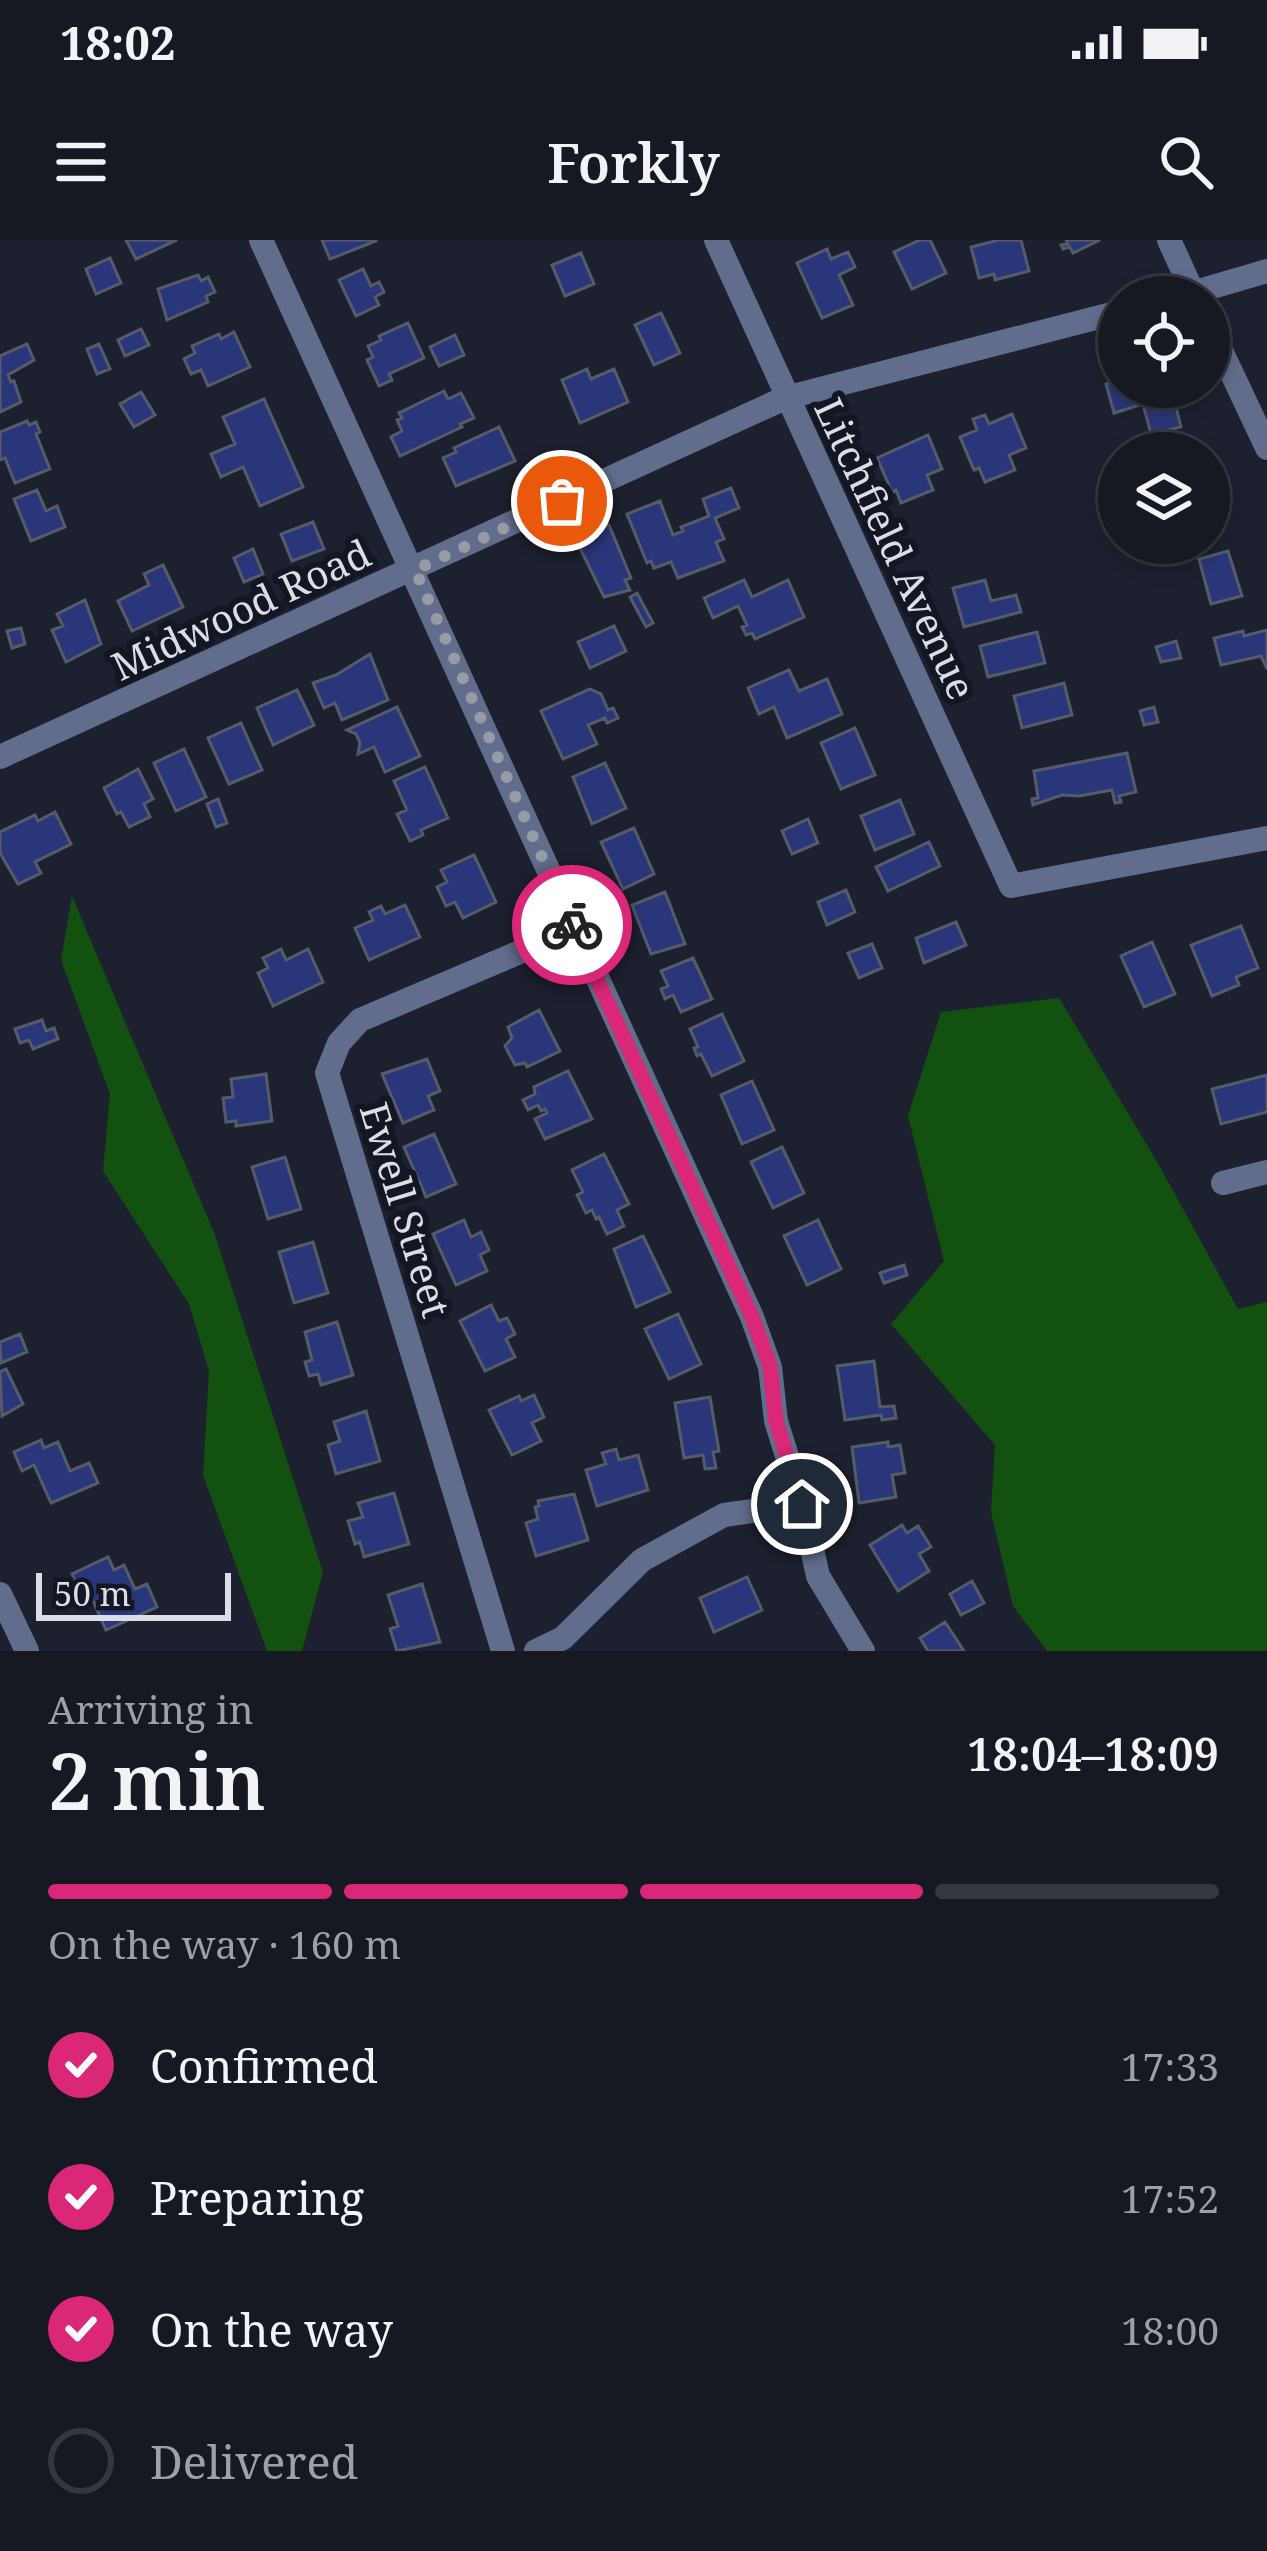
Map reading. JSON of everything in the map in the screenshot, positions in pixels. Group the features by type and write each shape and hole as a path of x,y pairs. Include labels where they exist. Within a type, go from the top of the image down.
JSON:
{"street":[{"path":"261,240 752,1317 770,1366 776,1421 818,1576 862,1651"},
{"name":"Litchfield Avenue","path":"716,240 1011,886 1267,838"},
{"path":"1169,240 1182,276"},
{"path":"1230,283 1267,271"},
{"name":"Midwood Road","path":"0,757 785,398 1098,317"},
{"path":"1230,370 1267,448"},
{"name":"Ewell Street","path":"503,1651 327,1073 339,1043 360,1021 574,928"},
{"path":"1223,1183 1267,1172"},
{"path":"536,1651 563,1638 642,1559 724,1515 802,1504"},
{"path":"0,1594 27,1651"}],"green space":[{"path":"72,896 215,1235 323,1572 302,1651 267,1651 203,1475 209,1371 189,1304 103,1171 110,1094 61,960"},
{"path":"1059,998 1238,1309 1267,1302 1267,1651 1047,1651 1013,1606 991,1512 995,1445 891,1324 944,1261 908,1116 941,1012"}],"building":[{"path":"126,240 177,240 136,259"},
{"path":"322,240 376,240 376,241 330,259"},
{"path":"930,240 946,273 912,289 894,252"},
{"path":"1021,240 1029,271 995,280 994,274 979,278 971,247"},
{"path":"1066,240 1100,240 1073,253 1070,247 1063,249"},
{"path":"827,249 831,259 848,252 855,267 839,275 853,305 822,318 797,263"},
{"path":"581,253 594,284 565,296 552,265"},
{"path":"110,258 121,283 96,294 86,269"},
{"path":"363,269 371,286 379,282 384,292 375,297 379,305 356,316 339,280"},
{"path":"198,275 201,281 208,277 215,292 206,296 208,302 167,320 158,289"},
{"path":"661,313 680,353 654,365 635,325"},
{"path":"408,323 424,358 389,374 392,380 379,386 367,360 373,357 368,346"},
{"path":"141,329 149,345 125,356 118,340"},
{"path":"234,332 250,367 208,386 201,370 191,374 184,359 195,353 192,346"},
{"path":"455,335 464,355 439,366 430,347"},
{"path":"27,344 34,360 8,375 21,402 0,412 0,356"},
{"path":"99,344 110,369 97,374 87,349"},
{"path":"587,369 591,379 614,369 628,402 580,423 562,380"},
{"path":"444,391 448,399 461,393 474,418 400,456 391,437 402,431 399,413"},
{"path":"141,392 155,415 134,427 120,404"},
{"path":"264,399 303,487 260,506 243,467 221,477 211,454 235,444 223,417"},
{"path":"1144,408 1176,408 1181,427 1150,432"},
{"path":"1012,414 1026,448 1009,455 1015,470 985,482 979,468 974,470 960,437 977,430 973,419 985,415 989,424"},
{"path":"27,421 29,425 36,422 50,469 15,483 5,458 0,460 0,432"},
{"path":"499,427 515,461 456,486 443,458"},
{"path":"928,435 942,469 927,475 933,490 901,503 877,458"},
{"path":"731,488 739,508 715,518 724,539 716,542 724,561 678,578 671,562 654,568 651,561 647,563 627,514 660,501 673,535 709,516 703,499"},
{"path":"37,490 46,511 57,506 65,527 31,541 14,499"},
{"path":"313,522 324,549 292,561 281,534"},
{"path":"609,525 631,578 625,580 630,590 604,597 576,540"},
{"path":"253,549 263,574 244,582 234,558"},
{"path":"1230,557 1242,596 1211,604 1200,564 1230,564"},
{"path":"163,565 183,607 132,631 118,601 149,585 144,574"},
{"path":"744,580 752,597 788,580 804,617 755,639 752,633 746,635 742,627 747,625 738,606 713,618 704,598"},
{"path":"985,580 991,601 1016,595 1021,612 964,627 953,588"},
{"path":"637,593 653,623 646,627 630,597"},
{"path":"85,600 101,644 66,662 52,630 63,626 57,614"},
{"path":"614,626 626,651 590,668 578,642"},
{"path":"21,628 25,644 12,648 7,631"},
{"path":"1267,630 1267,669 1261,656 1221,665 1214,638"},
{"path":"1037,632 1045,663 988,677 980,646"},
{"path":"1176,641 1181,658 1161,662 1156,647"},
{"path":"370,654 388,700 342,720 335,703 324,708 313,683"},
{"path":"789,670 799,691 827,679 842,714 787,738 774,707 759,714 748,688"},
{"path":"1064,683 1072,715 1022,728 1014,696"},
{"path":"590,689 601,694 618,718 588,725 597,744 563,759 541,711"},
{"path":"297,690 314,725 273,745 257,708"},
{"path":"397,707 420,756 385,772 374,747 358,754 356,734 347,730"},
{"path":"1154,707 1158,722 1144,725 1140,711"},
{"path":"241,723 262,770 229,784 208,738"},
{"path":"855,728 875,775 841,789 821,743"},
{"path":"184,749 206,797 176,811 154,763"},
{"path":"1127,753 1136,792 1119,796 1121,802 1115,803 1112,790 1062,795 1033,805 1032,799 1038,798 1034,771"},
{"path":"605,763 626,808 592,824 573,777"},
{"path":"425,767 448,818 421,830 423,835 410,841 397,814 407,810 394,781"},
{"path":"138,769 153,799 144,804 150,817 129,827 104,788"},
{"path":"218,799 227,823 216,827 207,804"},
{"path":"900,800 914,834 875,850 861,816"},
{"path":"55,812 71,844 35,862 41,873 18,884 0,853 0,832 35,815 38,821"},
{"path":"808,819 818,843 792,854 782,831"},
{"path":"634,828 654,874 623,889 601,842"},
{"path":"929,842 940,866 888,891 876,867"},
{"path":"474,855 496,902 463,918 455,902 446,906 437,887 447,882 441,870"},
{"path":"846,890 855,912 827,925 818,902"},
{"path":"665,892 685,944 651,954 632,905"},
{"path":"405,905 420,937 369,960 355,928 373,920 369,912 381,906 385,914"},
{"path":"956,922 966,945 924,963 916,938"},
{"path":"1241,926 1258,968 1236,977 1239,985 1212,996 1191,945"},
{"path":"1152,942 1175,994 1144,1007 1121,956"},
{"path":"872,944 882,968 859,978 848,953"},
{"path":"281,949 286,960 308,949 323,982 273,1006 258,973 268,968 263,958"},
{"path":"693,958 712,999 681,1012 673,995 665,999 661,989 668,986 661,971"},
{"path":"539,1010 560,1051 527,1067 525,1063 515,1065 505,1046 512,1038 508,1027"},
{"path":"722,1014 744,1061 712,1076 701,1054 697,1056 690,1029"},
{"path":"42,1020 46,1031 54,1028 58,1039 33,1049 29,1040 20,1043 15,1029"},
{"path":"427,1059 440,1091 428,1096 434,1110 403,1123 382,1074"},
{"path":"568,1071 592,1119 545,1139 535,1119 547,1113 545,1109 541,1111 538,1105 528,1110 523,1100 535,1094 534,1087"},
{"path":"266,1074 272,1121 236,1126 236,1121 226,1122 223,1098 233,1097 231,1079"},
{"path":"1267,1075 1267,1112 1221,1124 1212,1089"},
{"path":"752,1081 774,1130 742,1144 721,1095"},
{"path":"434,1134 456,1184 426,1197 404,1147"},
{"path":"782,1147 804,1193 773,1208 751,1162"},
{"path":"604,1154 629,1204 617,1210 624,1226 607,1234 592,1210 586,1213 577,1195 583,1192 572,1170"},
{"path":"285,1157 301,1209 268,1219 252,1167"},
{"path":"464,1220 471,1237 481,1232 489,1250 480,1255 487,1271 456,1285 433,1234"},
{"path":"818,1220 841,1269 807,1285 784,1236"},
{"path":"643,1236 670,1292 636,1307 614,1249"},
{"path":"313,1242 328,1293 294,1303 279,1252"},
{"path":"904,1265 907,1275 884,1283 880,1273"},
{"path":"491,1305 499,1321 507,1318 515,1334 506,1339 515,1357 485,1371 460,1321"},
{"path":"678,1314 701,1364 669,1379 645,1329"},
{"path":"337,1322 353,1375 321,1385 318,1374 309,1376 305,1362 312,1360 305,1332"},
{"path":"20,1334 27,1352 1,1363 0,1342"},
{"path":"874,1361 880,1407 894,1406 896,1418 845,1420 837,1366"},
{"path":"6,1369 23,1404 2,1416 0,1372"},
{"path":"534,1395 544,1417 532,1423 541,1441 512,1455 489,1410 519,1396 521,1401"},
{"path":"710,1397 719,1451 713,1452 716,1468 705,1469 703,1455 684,1458 675,1403"},
{"path":"366,1411 380,1461 336,1474 328,1445 340,1441 334,1422"},
{"path":"41,1440 44,1448 58,1442 70,1471 89,1463 98,1483 51,1503 34,1465 22,1471 14,1452"},
{"path":"888,1442 888,1447 900,1445 905,1473 892,1475 896,1497 859,1503 852,1447"},
{"path":"616,1449 619,1460 638,1455 648,1490 597,1506 586,1470 606,1464 602,1453"},
{"path":"394,1493 409,1544 364,1557 348,1521 363,1517 358,1503"},
{"path":"574,1494 588,1540 536,1556 526,1523 538,1519 538,1501"},
{"path":"902,1525 907,1533 918,1526 931,1547 919,1554 929,1571 898,1591 870,1545"},
{"path":"108,1557 114,1570 124,1565 135,1589 147,1584 157,1607 106,1630 90,1594 82,1597 72,1574"},
{"path":"747,1577 762,1610 714,1632 700,1598"},
{"path":"972,1581 984,1603 961,1615 950,1594"},
{"path":"422,1584 440,1642 397,1651 390,1629 398,1626 388,1595"},
{"path":"945,1622 964,1651 928,1651 920,1638"}],"way so far":[{"path":"562,501 415,570 572,925"}],"route":[{"path":"572,925 752,1317 770,1366 776,1421 802,1504"}]}
